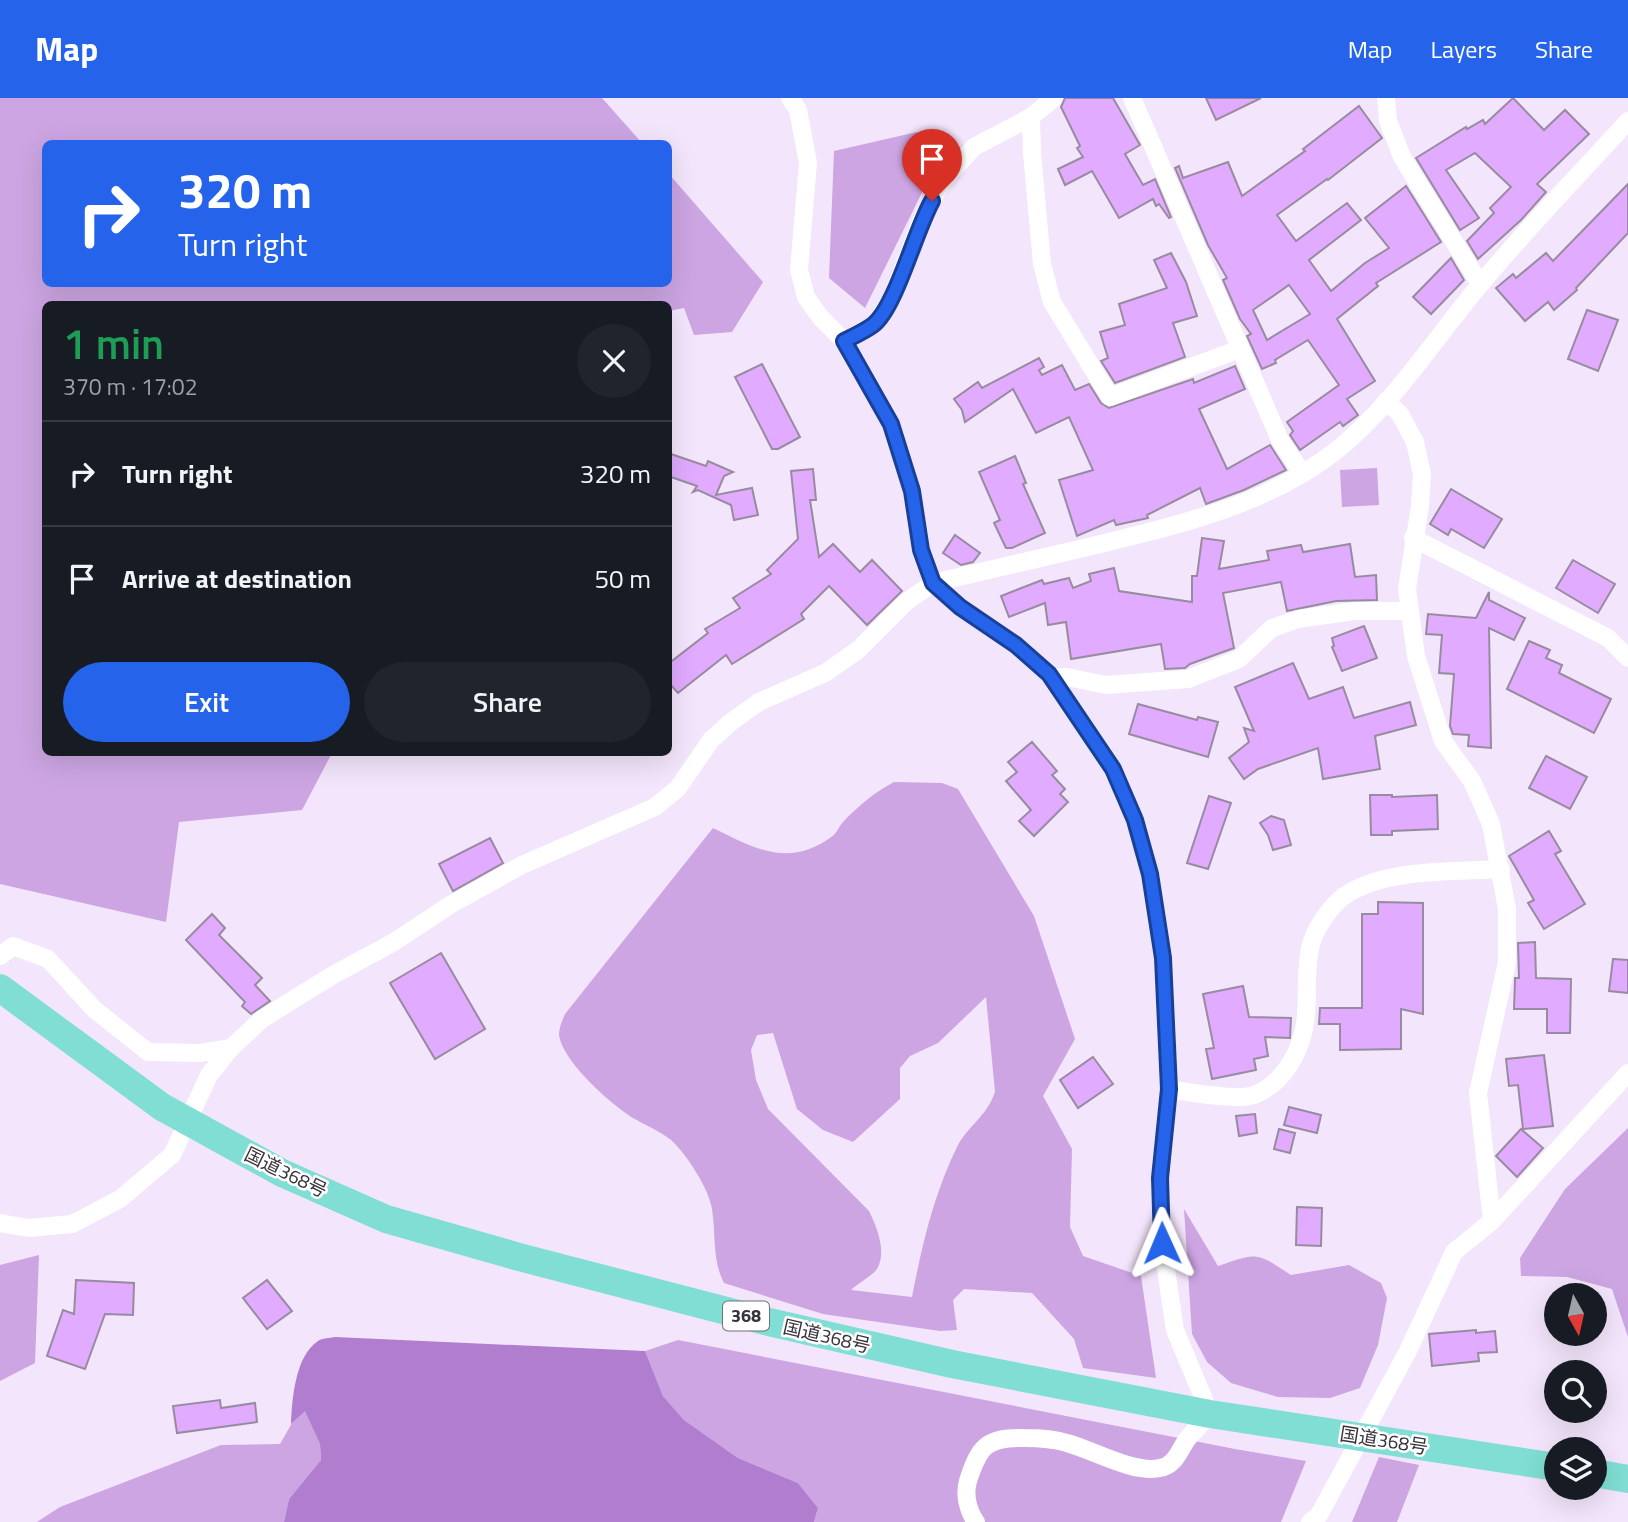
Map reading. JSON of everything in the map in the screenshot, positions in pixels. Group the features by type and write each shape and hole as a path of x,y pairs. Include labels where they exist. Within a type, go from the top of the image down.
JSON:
{"highway":[{"name":"国道368号","path":"0,988 162,1107 282,1173 399,1223 769,1322 952,1364 1210,1414 1544,1465"},
{"path":"1607,1475 1628,1479"}],"street":[{"path":"790,98 798,110 808,163 799,270 806,297 821,318 844,341 891,424 912,491 921,550 933,583 960,607 1016,645 1052,678 1113,769 1139,833 1150,874 1163,958 1169,1089 1160,1178 1162,1243 1175,1330 1210,1414 1186,1441 1177,1458 1156,1469 1140,1468 1065,1442 1003,1437 986,1445 978,1454 967,1486 969,1508 976,1522"},
{"path":"844,341 875,324 892,298 921,221 943,181 974,147 1031,117 1054,98"},
{"path":"1132,98 1280,440 1302,473"},
{"path":"1386,98 1388,121 1402,157 1480,284"},
{"path":"1031,117 1031,153 1042,264 1052,302 1110,397 1240,349"},
{"path":"0,1223 29,1228 72,1224 120,1199 172,1155 209,1075 231,1048 262,1019 333,975 394,942 450,905 522,865 655,807 678,788 711,740 731,722 759,702 825,673 858,650 906,602 933,583 1160,530 1247,502 1332,454 1387,401 1480,284 1628,121"},
{"path":"1387,401 1400,414 1415,442 1422,474 1420,506 1406,589 1416,656 1443,741 1472,781 1491,824 1507,909 1507,962 1478,1093 1492,1221"},
{"path":"1413,538 1608,638 1628,658"},
{"path":"1052,678 1067,677 1106,685 1188,679 1239,659 1272,628 1298,619 1356,611 1409,611"},
{"path":"1169,1089 1209,1096 1253,1096 1278,1080 1294,1058 1305,1024 1311,943 1325,916 1344,897 1391,877 1501,869"},
{"path":"7,951 48,959 95,1010 148,1052 200,1053 231,1048"},
{"path":"1315,1518 1408,1351 1454,1252 1492,1221 1628,1073"}],"shaded area":[{"path":"0,98 602,98 639,140 42,140 42,287 672,287 672,177 763,282 732,332 694,335 684,308 672,310 672,301 42,301 42,756 330,756 302,810 179,822 166,922 0,884"},
{"path":"917,132 940,156 865,308 829,278 834,151"},
{"path":"1377,468 1379,505 1342,507 1340,470"},
{"path":"894,782 942,783 958,789 1034,916 1075,1039 1043,1096 1072,1149 1070,1227 1083,1256 1141,1276 1156,1378 1083,1368 1074,1339 1032,1293 964,1289 953,1300 957,1330 940,1331 823,1314 724,1283 716,1256 710,1201 690,1162 671,1140 633,1118 601,1093 578,1069 562,1046 559,1032 565,1014 713,828 744,843 773,852 803,851 834,835 855,810","holes":["986,997 995,1092 987,1108 962,1138 942,1182 930,1219 912,1297 851,1290 874,1272 880,1262 881,1247 875,1224 869,1211 768,1109 756,1080 751,1050 757,1035 773,1033 797,1109 823,1130 853,1142 900,1099 900,1068 910,1056 938,1043"]},
{"path":"1628,1128 1628,1337 1612,1289 1607,1288 1607,1283 1590,1283 1567,1277 1521,1276 1520,1258 1565,1189"},
{"path":"1184,1209 1218,1266 1241,1258 1256,1257 1263,1258 1291,1275 1349,1265 1381,1283 1387,1298 1378,1345 1360,1388 1330,1398 1278,1397 1231,1383 1207,1362 1192,1334"},
{"path":"39,1255 35,1363 0,1381 0,1265"},
{"path":"335,1337 645,1351 663,1396 684,1420 738,1458 798,1483 818,1508 814,1522 284,1522 289,1499 321,1460 320,1444 305,1411 291,1424 296,1379 310,1348 320,1340"},
{"path":"678,1340 1306,1461 1281,1522 814,1522 818,1508 798,1483 738,1458 684,1420 663,1396 645,1351"},
{"path":"305,1410 320,1444 321,1460 289,1499 284,1522 37,1522 60,1507 221,1445 280,1444 292,1423"},
{"path":"1379,1457 1419,1465 1397,1522 1352,1522"}],"building":[{"path":"1065,98 1113,98 1140,145 1125,154 1143,185 1155,179 1171,217 1169,218 1159,204 1156,206 1153,199 1119,218 1092,171 1065,185 1058,169 1083,157 1061,107"},
{"path":"1206,98 1261,98 1216,120"},
{"path":"1513,98 1544,130 1565,110 1589,134 1537,184 1546,192 1521,220 1478,259 1467,241 1494,213 1490,208 1511,187 1475,153 1446,170 1479,218 1460,230 1416,158 1466,127 1467,129 1483,120 1485,124"},
{"path":"1359,106 1382,138 1277,215 1296,241 1347,203 1361,220 1309,260 1331,291 1365,263 1389,248 1365,218 1406,186 1441,242 1376,283 1378,286 1337,319 1375,381 1347,399 1358,415 1343,426 1340,422 1300,450 1290,435 1293,431 1287,422 1339,385 1308,340 1275,360 1276,363 1262,369 1247,336 1251,334 1240,319 1223,280 1227,278 1208,245 1175,168 1179,166 1183,178 1228,162 1242,196 1305,151 1303,149","holes":["1289,285 1310,314 1267,340 1253,310"]},
{"path":"1628,184 1628,233 1577,290 1554,310 1548,302 1525,321 1496,288 1513,274 1516,278 1546,253 1553,261"},
{"path":"1171,253 1186,282 1197,316 1173,323 1185,357 1115,383 1101,361 1108,358 1100,332 1125,325 1119,304 1167,288 1154,260"},
{"path":"1451,258 1464,280 1431,314 1413,297"},
{"path":"1587,310 1618,320 1598,371 1568,359"},
{"path":"1039,358 1044,367 1039,370 1042,375 1062,365 1075,390 1089,384 1101,403 1109,408 1193,379 1194,383 1235,366 1245,389 1199,409 1227,469 1270,445 1286,470 1206,504 1200,488 1147,515 1148,518 1116,525 1114,520 1077,536 1059,480 1093,470 1069,417 1036,433 1013,389 965,422 962,410 954,399 978,382 982,388"},
{"path":"762,364 800,437 778,449 772,449 735,377"},
{"path":"672,454 706,466 708,461 733,472 724,476 716,495 752,488 758,515 734,520 731,505 698,490 693,492 697,486 672,477"},
{"path":"1015,456 1026,483 1023,484 1045,533 1012,548 1006,548 994,523 1000,520 979,472"},
{"path":"813,469 816,500 810,500 819,557 833,544 860,572 872,560 902,591 867,625 829,586 801,614 804,619 732,664 726,655 678,693 672,686 672,661 708,633 705,629 740,608 733,598 771,574 767,570 798,539 791,471"},
{"path":"1451,489 1502,519 1484,548 1451,529 1448,535 1430,524"},
{"path":"955,535 980,553 973,562 961,565 943,553"},
{"path":"1202,538 1224,541 1219,569 1269,560 1267,551 1301,545 1303,552 1350,544 1355,577 1376,575 1377,600 1336,601 1287,611 1281,582 1223,593 1234,648 1185,668 1165,669 1161,644 1071,659 1066,622 1048,625 1045,603 1009,617 1001,596 1042,580 1044,584 1069,578 1073,588 1091,581 1089,574 1114,568 1119,591 1192,602 1192,576 1197,576"},
{"path":"1573,560 1615,584 1598,613 1556,588"},
{"path":"1489,592 1489,600 1525,618 1514,640 1489,628 1491,748 1468,746 1469,735 1453,734 1450,726 1454,674 1439,673 1442,635 1426,634 1428,614 1476,618"},
{"path":"1364,626 1377,658 1342,671 1332,647 1332,638"},
{"path":"1529,641 1550,650 1546,658 1562,665 1559,673 1611,699 1594,733 1507,689"},
{"path":"1293,663 1309,699 1343,687 1354,718 1410,702 1416,725 1375,736 1380,769 1323,779 1318,748 1258,769 1244,779 1229,758 1249,742 1244,728 1254,731 1235,687"},
{"path":"1138,704 1197,720 1198,717 1218,722 1208,757 1129,734"},
{"path":"1032,742 1057,771 1052,775 1065,789 1060,794 1068,802 1034,836 1019,821 1031,810 1006,781 1017,772 1008,762"},
{"path":"1546,756 1587,777 1570,809 1529,788"},
{"path":"1370,795 1437,795 1438,829 1392,831 1392,835 1371,835"},
{"path":"1209,796 1231,803 1208,869 1187,863"},
{"path":"1271,816 1284,820 1291,845 1273,850 1260,823"},
{"path":"1549,831 1561,851 1555,854 1585,904 1544,929 1528,903 1534,900 1509,856"},
{"path":"490,838 503,863 453,891 439,864"},
{"path":"1378,902 1423,903 1423,1014 1401,1009 1401,1049 1340,1050 1340,1024 1319,1024 1320,1008 1362,1008 1362,914 1378,914"},
{"path":"212,914 225,928 219,935 262,978 255,985 270,1001 251,1014 242,1006 245,1002 186,940"},
{"path":"1535,942 1536,978 1571,979 1570,1033 1547,1033 1547,1009 1514,1009 1515,978 1519,978 1518,943"},
{"path":"441,953 485,1029 435,1059 390,983"},
{"path":"1613,959 1628,960 1628,993 1609,991"},
{"path":"1243,986 1249,1017 1291,1018 1290,1038 1265,1037 1268,1056 1254,1059 1256,1070 1212,1079 1206,1049 1214,1048 1203,994"},
{"path":"1544,1055 1553,1126 1523,1129 1518,1085 1509,1086 1506,1059"},
{"path":"1093,1057 1113,1084 1078,1108 1060,1080"},
{"path":"1289,1107 1321,1115 1317,1133 1284,1125"},
{"path":"1255,1114 1257,1133 1239,1136 1236,1116"},
{"path":"1279,1129 1295,1133 1290,1153 1274,1149"},
{"path":"1521,1129 1543,1148 1517,1177 1496,1156"},
{"path":"1297,1207 1322,1208 1321,1246 1296,1245"},
{"path":"76,1280 134,1283 133,1315 105,1314 85,1369 47,1356 63,1310 74,1314"},
{"path":"267,1280 292,1311 267,1329 243,1298"},
{"path":"1476,1330 1476,1333 1495,1331 1497,1352 1478,1353 1479,1361 1432,1366 1429,1334"},
{"path":"220,1400 221,1408 255,1403 257,1422 177,1433 173,1406"}],"route":[{"path":"932,201 921,221 892,298 875,324 844,341 891,424 912,491 921,550 933,583 960,607 1016,645 1049,674 1113,769 1135,820 1150,874 1163,958 1169,1089 1160,1178 1162,1243"}]}
